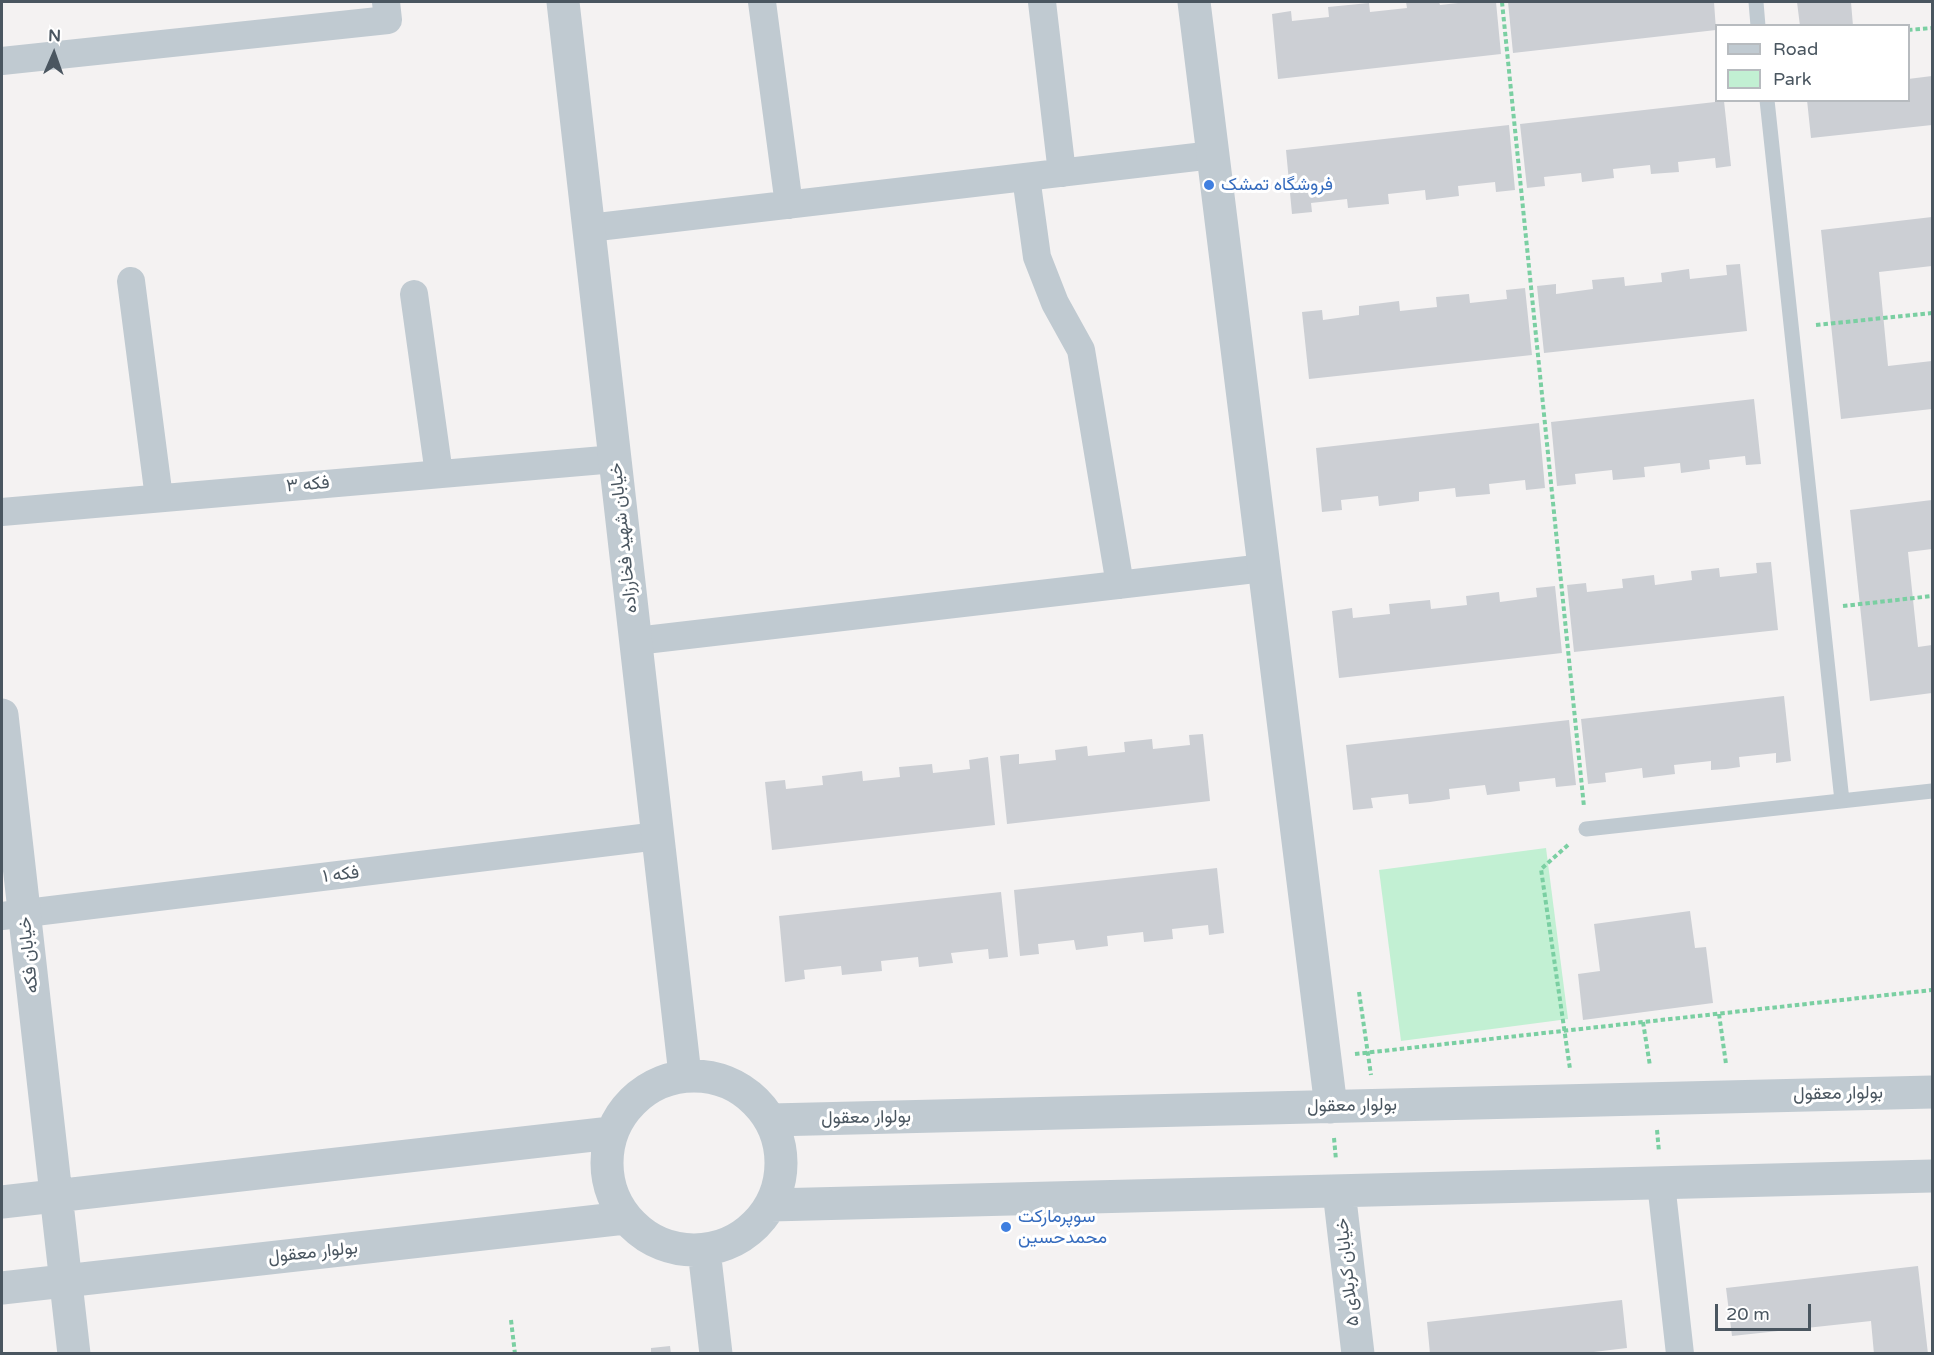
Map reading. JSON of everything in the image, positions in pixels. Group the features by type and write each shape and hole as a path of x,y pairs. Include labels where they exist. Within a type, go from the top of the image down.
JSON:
{"street":[{"path":"2,61 388,20 386,2"},
{"name":"خیابان شهید فخارزاده","path":"563,2 685,1076"},
{"path":"762,2 789,205"},
{"path":"1042,2 1062,173"},
{"path":"1194,2 1331,1107"},
{"path":"589,228 1213,155"},
{"path":"1026,177 1037,257 1055,303 1081,350 1120,585"},
{"path":"131,281 159,498"},
{"path":"414,294 439,474"},
{"name":"فکه ۳","path":"2,512 615,459"},
{"path":"636,641 1264,568"},
{"name":"خیابان فکه","path":"2,715 13,915 56,1196 74,1353"},
{"name":"فکه ۱","path":"13,915 658,836"},
{"path":"685,1076 711,1077 735,1085 755,1100 771,1120 779,1141 782,1162 780,1184 771,1205 755,1227 732,1242 705,1250 675,1248 648,1237 625,1218 614,1199 607,1177 606,1155 611,1133 628,1105 653,1085 685,1076"},
{"name":"بولوار معقول","path":"771,1120 1932,1092"},
{"path":"2,1202 611,1133"},
{"path":"771,1205 1932,1176"},
{"path":"1661,1183 1680,1353"},
{"name":"خیابان کربلای ۵","path":"1339,1191 1358,1353"},
{"name":"بولوار معقول","path":"2,1288 625,1218"},
{"path":"705,1250 716,1353"}],"lane":[{"path":"1756,2 1758,24"},
{"path":"1767,102 1842,801"},
{"path":"1586,828 1932,791"}],"path":[{"path":"1502,2 1586,828 1541,869 1571,1079"},
{"path":"1910,30 1932,28"},
{"path":"1791,328 1932,313"},
{"path":"1821,608 1932,596"},
{"path":"1325,1057 1932,990"},
{"path":"1359,992 1372,1084"},
{"path":"1719,1014 1726,1065"},
{"path":"1643,1022 1654,1099 1661,1183"},
{"path":"1331,1107 1339,1191"},
{"path":"512,1320 515,1353"}],"green space":[{"path":"1546,848 1568,1019 1401,1041 1379,870"}],"building":[{"path":"1406,2 1439,2 1440,5 1496,2 1501,54 1278,79 1272,14 1291,11 1292,21 1329,17 1328,7 1369,3 1370,12 1407,8"},
{"path":"1508,2 1714,2 1715,30 1513,53"},
{"path":"1797,2 1851,2 1853,24 1800,24"},
{"path":"1932,76 1932,125 1811,138 1807,102 1910,102 1910,79"},
{"path":"1724,102 1731,166 1716,168 1715,158 1678,162 1679,172 1651,174 1650,165 1613,169 1614,178 1582,182 1581,173 1544,177 1545,186 1527,188 1520,124"},
{"path":"1509,125 1515,190 1496,192 1495,182 1458,186 1459,196 1426,200 1425,190 1388,194 1389,204 1348,208 1347,199 1311,203 1312,212 1292,214 1286,150"},
{"path":"1932,217 1932,266 1879,272 1888,366 1932,361 1932,409 1841,419 1821,230"},
{"path":"1740,264 1747,331 1544,353 1537,286 1556,284 1556,294 1593,289 1592,280 1624,277 1625,286 1662,282 1661,273 1689,269 1690,279 1727,275 1726,265"},
{"path":"1525,288 1532,355 1309,379 1302,312 1322,310 1323,320 1359,315 1359,306 1399,301 1400,311 1437,307 1436,297 1469,294 1470,303 1507,299 1506,290"},
{"path":"1754,399 1761,464 1746,465 1745,456 1709,460 1710,469 1681,473 1680,463 1644,467 1645,477 1613,480 1612,470 1575,474 1576,484 1557,486 1551,422"},
{"path":"1539,423 1545,488 1526,490 1525,480 1489,484 1490,494 1456,497 1455,488 1419,492 1419,501 1379,506 1378,496 1341,500 1342,510 1322,512 1316,448"},
{"path":"1932,500 1932,549 1908,552 1918,647 1932,645 1932,693 1870,701 1850,510"},
{"path":"1771,562 1778,630 1574,652 1567,585 1586,583 1587,592 1623,588 1622,579 1654,575 1655,585 1692,580 1691,571 1719,568 1720,577 1757,573 1756,563"},
{"path":"1555,586 1562,653 1339,678 1332,611 1352,608 1353,618 1390,614 1389,604 1430,600 1431,609 1467,605 1466,596 1499,592 1500,602 1537,597 1536,588"},
{"path":"1784,696 1791,761 1776,763 1776,753 1739,757 1740,767 1711,770 1711,761 1674,765 1675,774 1643,778 1642,768 1605,773 1606,782 1588,784 1581,719"},
{"path":"1569,720 1576,785 1556,787 1555,778 1519,782 1520,791 1487,795 1485,785 1449,789 1450,799 1409,804 1408,794 1371,798 1373,808 1353,810 1346,745"},
{"path":"1203,734 1210,801 1007,824 1000,756 1019,754 1019,764 1056,760 1055,750 1087,746 1088,756 1125,752 1124,742 1152,739 1153,749 1190,745 1189,735"},
{"path":"988,757 995,825 772,850 765,782 785,780 786,789 823,785 822,776 862,771 863,781 900,777 899,767 932,764 933,773 970,769 969,760"},
{"path":"1217,868 1224,933 1209,935 1208,925 1172,929 1173,939 1144,942 1143,932 1107,936 1108,946 1076,950 1074,940 1038,944 1039,954 1020,956 1014,890"},
{"path":"1001,892 1008,957 989,959 988,949 951,953 953,963 919,967 918,957 881,961 882,971 842,975 841,966 804,970 805,979 785,982 779,916"},
{"path":"1690,911 1695,948 1706,947 1713,1003 1583,1020 1578,974 1600,971 1594,924"},
{"path":"1918,1266 1928,1354 1874,1354 1871,1321 1732,1336 1726,1288"},
{"path":"1622,1300 1627,1348 1577,1354 1430,1354 1427,1322"},
{"path":"670,1346 671,1354 651,1354 651,1348"}],"place":[{"name":"فروشگاه تمشک","path":"1209,185"},
{"name":"سوپرمارکت محمدحسین","path":"1006,1227"}]}
